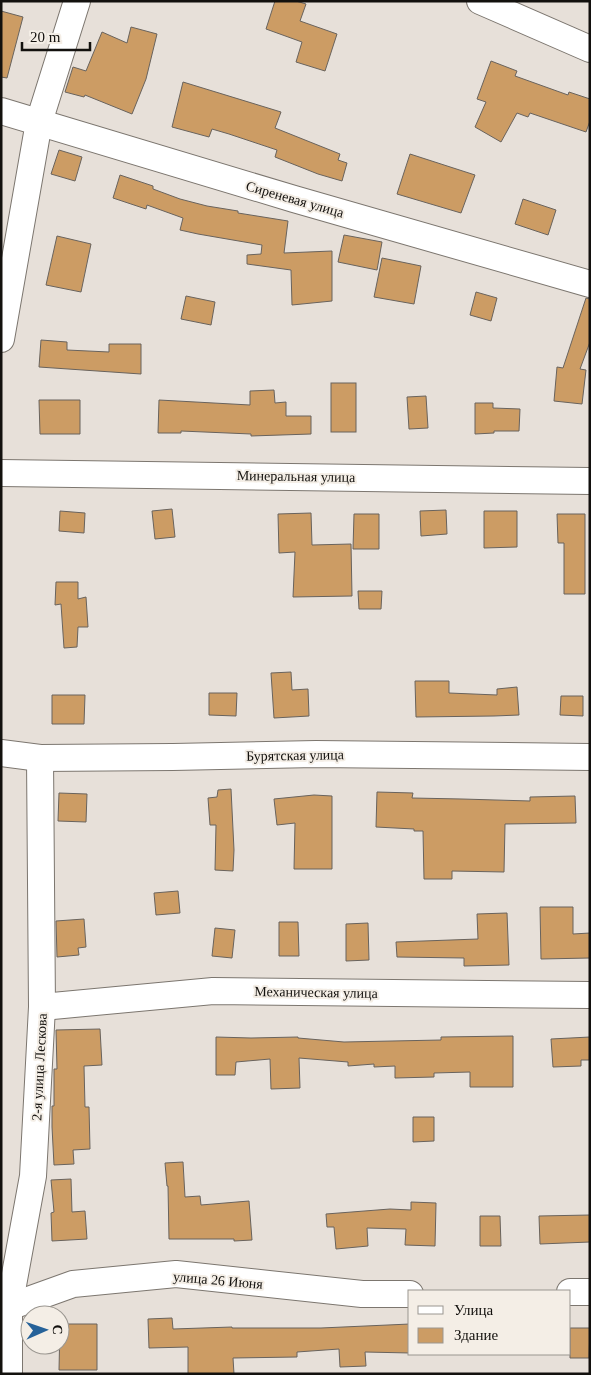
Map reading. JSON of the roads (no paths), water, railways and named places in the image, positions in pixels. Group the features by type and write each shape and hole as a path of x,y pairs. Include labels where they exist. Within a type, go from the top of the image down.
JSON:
{"street":[{"path":"1,338 40,122 77,1"},
{"path":"480,1 590,49"},
{"name":"Сиреневая улица","path":"1,111 294,200 590,284"},
{"name":"Минеральная улица","path":"1,472 590,481"},
{"name":"Бурятская улица","path":"1,753 40,758 316,754 590,757"},
{"name":"2-я улица Лескова","path":"8,1374 5,1307 33,1176 42,1006 40,758"},
{"name":"Механическая улица","path":"42,1006 213,991 590,995"},
{"name":"улица 26 Июня","path":"5,1307 73,1284 176,1274 362,1294 408,1294"},
{"path":"571,1292 590,1292"}]}
